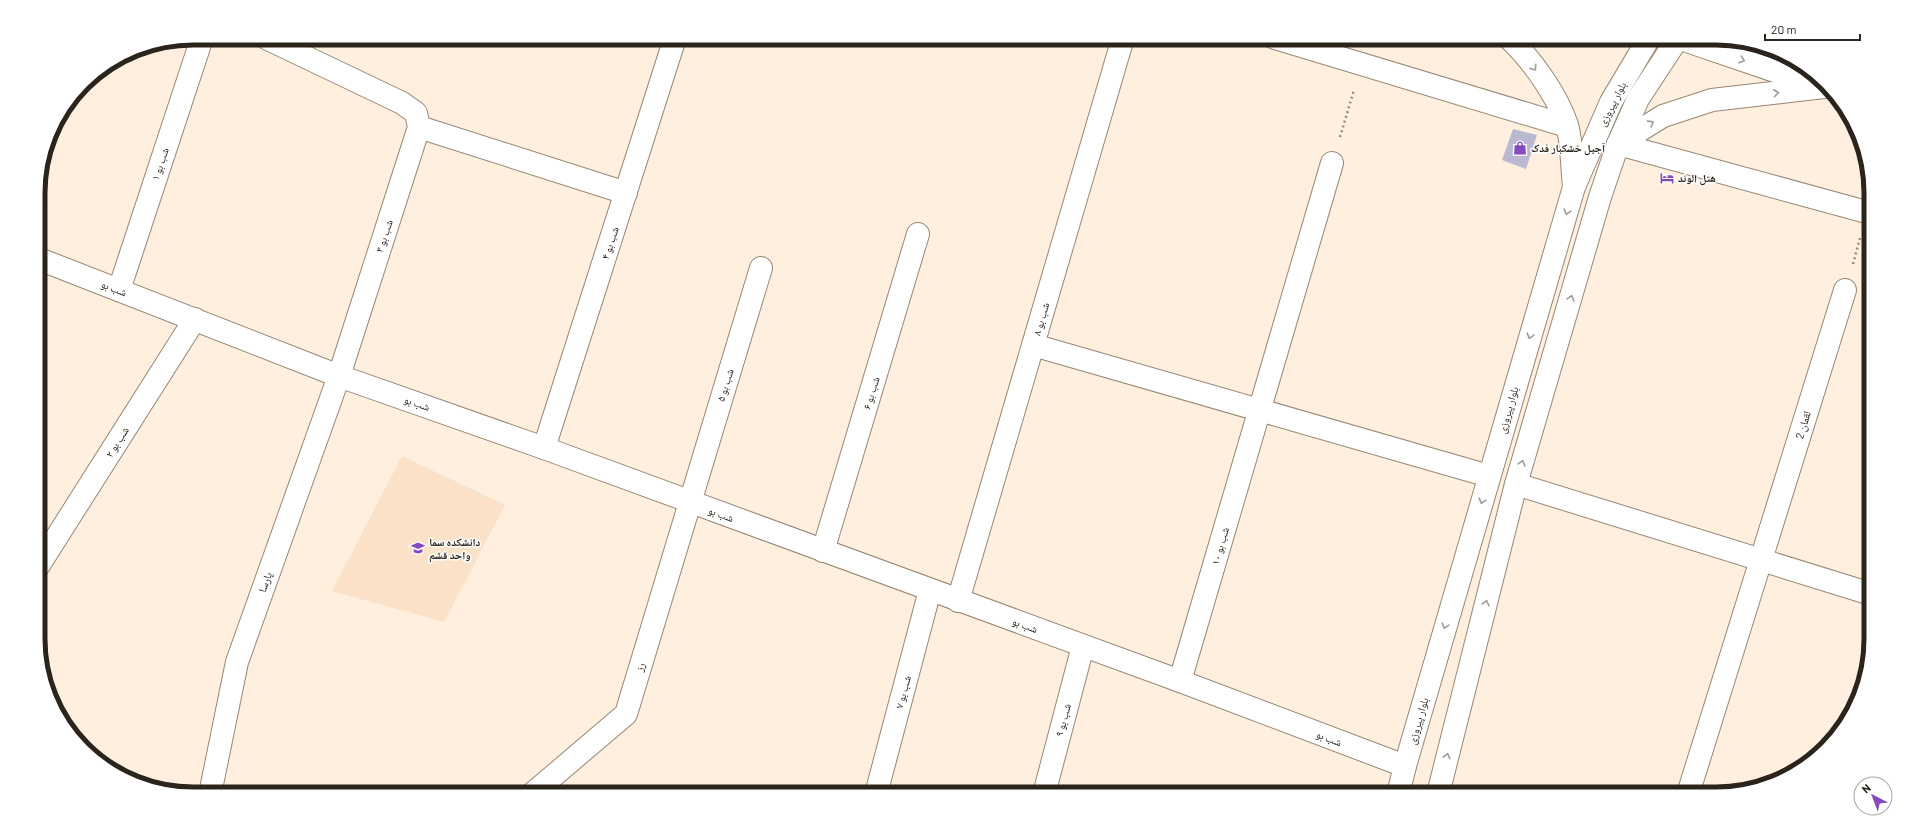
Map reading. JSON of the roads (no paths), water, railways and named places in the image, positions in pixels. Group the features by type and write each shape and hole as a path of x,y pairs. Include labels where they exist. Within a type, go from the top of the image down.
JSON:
{"street":[{"name":"شب بو ۱","path":"119,290 200,45"},
{"path":"281,45 402,103 416,113 419,127 626,193"},
{"name":"شب بو ۴","path":"544,448 673,45"},
{"name":"شب بو ۸","path":"958,600 1121,45"},
{"path":"1298,45 1567,126"},
{"path":"1516,45 1523,52 1551,92 1567,126 1574,187"},
{"name":"بلوار پیروزی","path":"1400,787 1574,187 1611,102 1646,45"},
{"name":"بلوار پیروزی","path":"1440,787 1516,484 1600,197 1618,144 1638,99 1673,45"},
{"path":"1699,45 1816,84"},
{"path":"1618,144 1663,116 1712,100 1821,89"},
{"name":"شب بو ۳","path":"339,376 419,127"},
{"path":"1618,144 1864,211"},
{"name":"شب بو ۱۰","path":"1180,681 1332,163"},
{"name":"شب بو ۶","path":"823,551 918,234"},
{"name":"شب بو","path":"45,262 339,376 544,448 1180,681 1405,766"},
{"name":"شب بو ۵","path":"689,502 761,268"},
{"name":"لقمان 2","path":"1690,787 1845,290"},
{"name":"شب بو ۲","path":"45,556 195,319"},
{"path":"1033,345 1489,476"},
{"name":"پارسا","path":"211,787 237,662 339,376"},
{"path":"1516,484 1864,592"},
{"name":"رز","path":"540,787 626,714 689,502"},
{"name":"شب بو ۷","path":"878,787 930,590"},
{"name":"شب بو ۹","path":"1046,787 1083,646"}],"place":[{"name":"آجیل خشکبار فدک","path":"1520,148"},
{"name":"هتل الوند","path":"1667,178"},
{"name":"دانشکده سما واحد قشم","path":"418,548"}]}
